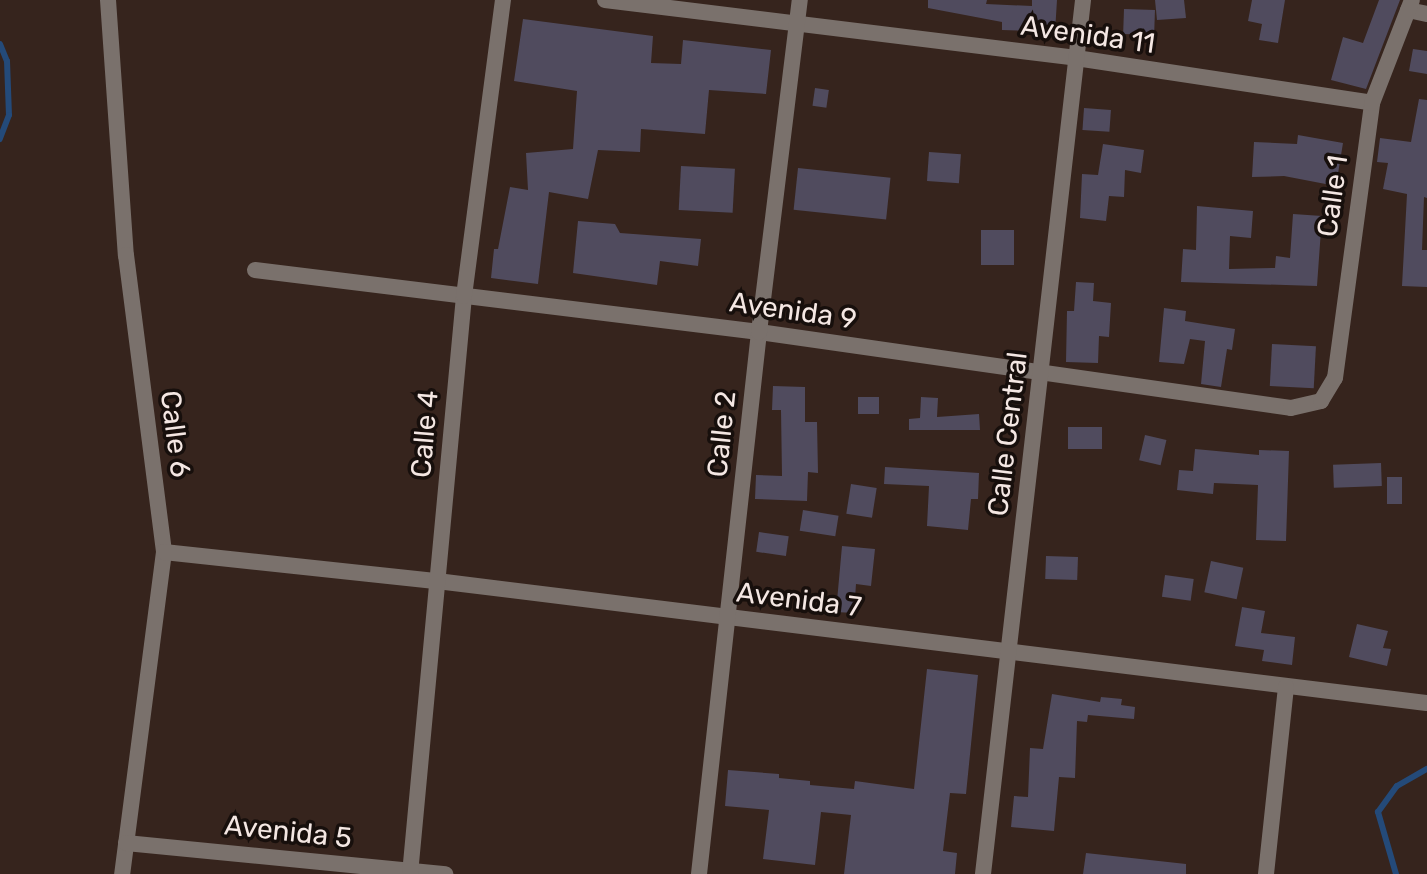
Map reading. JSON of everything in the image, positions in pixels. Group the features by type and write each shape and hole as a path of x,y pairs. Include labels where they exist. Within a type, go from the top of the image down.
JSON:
{"street":[{"name":"Calle 6","path":"108,0 126,255 164,552 122,874"},
{"name":"Calle 4","path":"410,872 464,296 503,0"},
{"name":"Avenida 11","path":"605,0 1076,58 1372,103"},
{"name":"Calle 2","path":"699,874 759,332 800,0"},
{"name":"Calle Central","path":"983,874 1043,372 1083,0"},
{"path":"1410,5 1427,14"},
{"name":"Calle 1","path":"1321,401 1335,378 1372,103 1410,5"},
{"name":"Avenida 9","path":"255,270 759,332 1291,408 1321,401"},
{"name":"Avenida 7","path":"164,552 437,581 1427,703"},
{"path":"1266,874 1286,687"},
{"name":"Avenida 5","path":"126,843 445,874"}],"building":[{"path":"928,0 987,0 986,4 1032,6 1032,0 1057,0 1055,32 1002,30 1002,22 928,8"},
{"path":"1155,0 1184,0 1186,18 1157,20"},
{"path":"1252,0 1285,0 1278,43 1259,40 1262,24 1248,21"},
{"path":"1379,0 1400,0 1366,89 1331,80 1343,37 1363,43"},
{"path":"1124,9 1155,10 1154,35 1123,34"},
{"path":"523,19 653,36 651,63 681,64 683,40 771,50 766,94 709,90 705,134 641,129 640,152 598,150 588,199 549,192 538,284 491,278 494,249 498,249 510,187 528,190 526,153 573,149 577,91 514,81"},
{"path":"1413,49 1427,51 1427,74 1409,71"},
{"path":"815,88 829,90 826,108 812,106"},
{"path":"1419,99 1427,100 1427,198 1424,197 1422,250 1427,250 1427,287 1402,286 1407,194 1383,189 1388,163 1377,162 1380,138 1411,142"},
{"path":"1084,108 1111,110 1109,132 1082,130"},
{"path":"1298,135 1343,143 1336,186 1284,176 1252,177 1254,142 1297,144"},
{"path":"1103,144 1144,150 1141,173 1125,170 1124,197 1109,196 1106,221 1080,218 1082,174 1098,175"},
{"path":"929,152 961,154 959,183 927,181"},
{"path":"681,166 735,169 733,213 679,210"},
{"path":"798,168 890,178 886,219 794,210"},
{"path":"1197,206 1253,211 1251,238 1230,236 1229,269 1275,268 1276,256 1290,258 1293,214 1322,216 1317,286 1181,282 1183,249 1196,250"},
{"path":"578,221 615,224 620,233 701,239 698,266 660,261 657,285 573,273"},
{"path":"981,230 1014,230 1014,265 981,265"},
{"path":"1076,282 1094,283 1093,301 1111,303 1109,337 1099,336 1098,363 1066,362 1067,311 1074,311"},
{"path":"1164,308 1186,311 1185,321 1235,329 1232,350 1227,349 1221,387 1201,384 1205,341 1190,339 1184,364 1159,362"},
{"path":"1272,344 1316,346 1314,388 1270,386"},
{"path":"773,386 805,387 805,422 817,422 818,473 808,472 807,501 755,499 756,475 782,476 781,410 772,410"},
{"path":"858,397 879,397 879,414 858,414"},
{"path":"921,397 938,398 937,417 979,414 980,430 909,430 909,419 920,418"},
{"path":"1068,427 1102,427 1102,449 1068,449"},
{"path":"1145,435 1166,440 1161,465 1139,460"},
{"path":"1195,449 1259,455 1259,450 1289,451 1286,541 1256,540 1258,485 1214,483 1213,494 1177,490 1179,470 1193,471"},
{"path":"1381,463 1382,486 1334,488 1333,465"},
{"path":"885,467 979,473 978,499 971,499 968,530 927,526 929,486 884,484"},
{"path":"1387,477 1402,477 1402,504 1387,504"},
{"path":"851,484 877,488 872,518 846,514"},
{"path":"803,510 839,516 835,536 800,531"},
{"path":"759,532 789,536 786,556 756,552"},
{"path":"842,546 875,549 871,586 856,584 854,613 836,612"},
{"path":"1046,556 1078,557 1077,580 1045,579"},
{"path":"1211,561 1243,568 1237,599 1204,592"},
{"path":"1165,575 1194,579 1191,601 1162,597"},
{"path":"1242,607 1265,611 1261,633 1295,637 1292,665 1262,661 1264,650 1235,646"},
{"path":"1357,624 1388,631 1383,648 1391,649 1387,666 1349,657"},
{"path":"927,669 978,675 966,794 950,793 943,851 957,853 955,874 844,874 851,815 821,812 815,865 763,859 769,810 725,806 728,770 779,774 779,778 810,781 810,785 854,789 855,781 914,789"},
{"path":"1052,694 1100,702 1101,697 1122,699 1121,705 1135,707 1134,719 1088,715 1087,722 1077,721 1075,778 1059,777 1054,831 1011,827 1014,796 1028,797 1030,748 1043,749"},
{"path":"1086,853 1186,864 1186,874 1083,874"}],"waterway":[{"path":"0,44 7,61 9,115 0,139"},
{"path":"1396,874 1378,812 1397,786 1427,769"}]}
